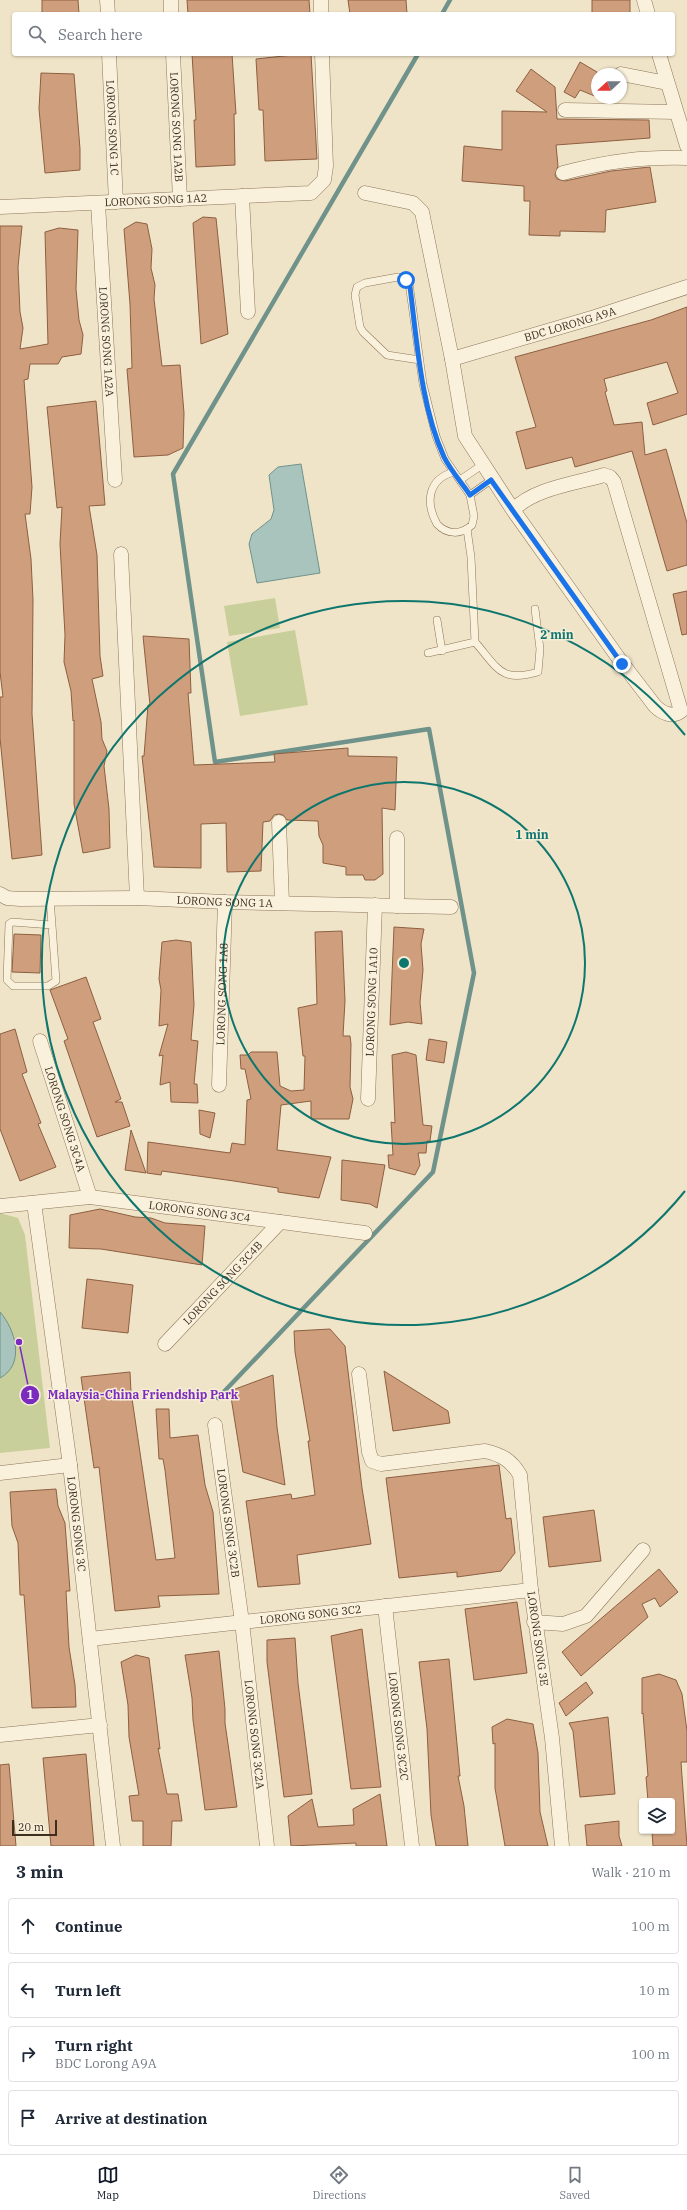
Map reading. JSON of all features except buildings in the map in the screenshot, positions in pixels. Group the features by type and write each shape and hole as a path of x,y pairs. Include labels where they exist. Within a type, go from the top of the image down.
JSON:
{"street":[{"path":"107,0 108,12"},
{"path":"171,0 171,12"},
{"path":"321,0 321,12"},
{"path":"644,0 647,12"},
{"name":"LORONG SONG 1C","path":"109,56 116,202"},
{"name":"LORONG SONG 1A2B","path":"173,56 180,199"},
{"name":"LORONG SONG 1A2","path":"0,207 98,204 311,193 324,180 326,166 322,56"},
{"path":"660,56 676,112 685,128 687,146"},
{"path":"627,75 667,83"},
{"path":"565,110 676,112"},
{"path":"563,173 599,164 644,158 687,158"},
{"path":"365,194 413,203 422,212 452,359 465,436 491,480 512,510 622,664 655,706 668,714 678,713 681,707 614,482 610,477 604,475 539,494 523,500 512,510"},
{"path":"242,196 248,312"},
{"name":"LORONG SONG 1A2A","path":"98,204 115,480"},
{"name":"BDC LORONG A9A","path":"452,359 595,317 687,287"},
{"path":"121,554 136,898"},
{"path":"279,822 282,903"},
{"path":"397,838 397,906"},
{"name":"LORONG SONG 1A","path":"0,894 7,898 136,898 225,902 451,907"},
{"name":"LORONG SONG 1A8","path":"219,1085 225,902"},
{"name":"LORONG SONG 1A10","path":"368,1099 375,905"},
{"name":"LORONG SONG 3C4A","path":"40,1041 90,1197"},
{"name":"LORONG SONG 3C4","path":"0,1206 90,1197 365,1233"},
{"name":"LORONG SONG 3C","path":"34,1203 70,1465 113,1846"},
{"name":"LORONG SONG 3C4B","path":"165,1344 280,1222"},
{"name":"LORONG SONG 3E","path":"359,1374 369,1452 372,1461 381,1464 485,1452 502,1455 513,1463 520,1475 534,1622 552,1738 562,1846"},
{"name":"LORONG SONG 3C2B","path":"215,1425 242,1622"},
{"path":"0,1473 70,1465"},
{"path":"534,1622 563,1624 586,1616 643,1550"},
{"name":"LORONG SONG 3C2","path":"90,1639 531,1590"},
{"name":"LORONG SONG 3C2C","path":"385,1606 412,1846"},
{"name":"LORONG SONG 3C2A","path":"242,1622 267,1846"},
{"path":"0,1735 100,1725"}],"lane":[{"path":"420,360 388,355 363,332 360,327 355,295 357,287 365,282 398,277 409,283 420,360 436,436 445,459 470,495 474,516 472,525 467,529 450,533 441,528 434,518 430,502 434,485 440,478 454,472"},
{"path":"460,480 482,465"},
{"path":"470,495 491,480"},
{"path":"467,529 471,557 475,642 504,674 520,677 538,672 540,650 535,609"},
{"path":"437,620 442,651"},
{"path":"428,653 442,651 475,642"},
{"path":"50,899 52,925 56,981 48,986 13,986 7,980 9,924 12,922 52,925"}],"green space":[{"path":"275,598 280,628 229,636 224,606"},
{"path":"295,630 308,705 240,716 227,642"},
{"path":"0,1213 18,1218 25,1235 50,1448 0,1453"}],"water":[{"path":"301,464 320,573 257,583 249,544 252,534 271,519 274,510 269,475 278,467"},
{"path":"0,1312 10,1328 15,1346 15,1355 13,1364 8,1372 0,1378"}],"waterway":[{"path":"443,12 450,0"},
{"path":"218,1398 433,1172 474,973 429,729 215,762 173,474 417,56"}],"place":[{"name":"Malaysia-China Friendship Park","path":"19,1342"}],"route":[{"path":"406,280 410,287 423,384 436,436 445,459 470,495 491,480 622,664"}]}
